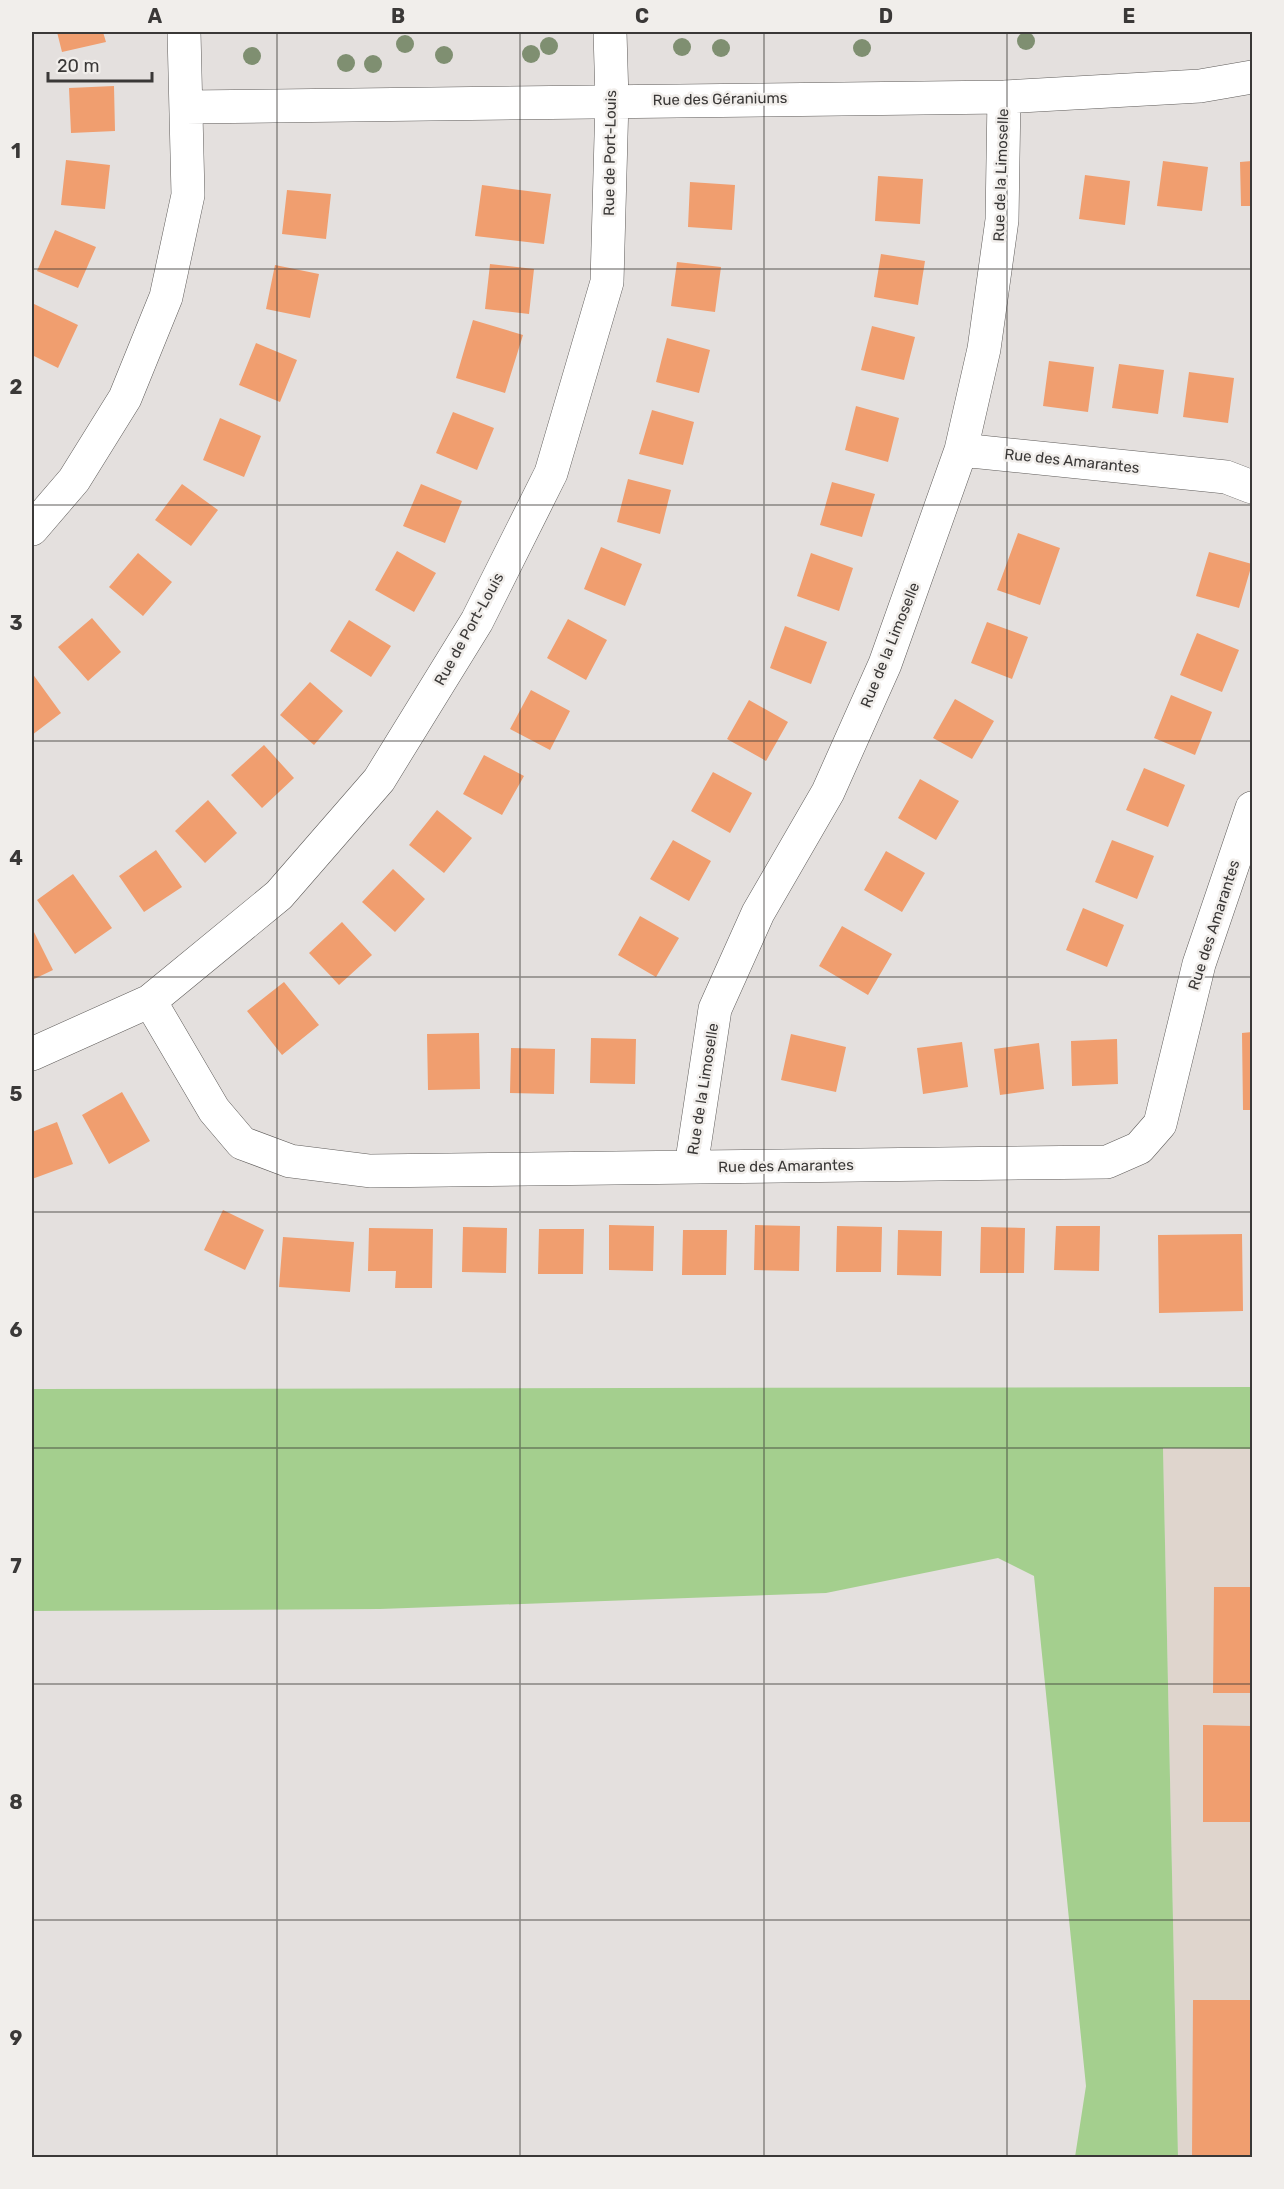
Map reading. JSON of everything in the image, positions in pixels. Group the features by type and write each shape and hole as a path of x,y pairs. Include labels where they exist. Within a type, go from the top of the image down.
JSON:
{"street":[{"path":"32,529 74,480 125,398 166,297 188,195 184,32"},
{"name":"Rue de Port-Louis","path":"32,1054 150,1001 279,895 379,780 477,621 551,473 607,282 612,100 610,32"},
{"name":"Rue des Géraniums","path":"186,107 1004,97 1200,86 1252,77"},
{"name":"Rue de la Limoselle","path":"691,1167 715,1009 758,913 828,792 885,664 961,450 984,349 1002,220 1004,97"},
{"name":"Rue des Amarantes","path":"961,450 1226,477 1252,487"},
{"name":"Rue des Amarantes","path":"150,1001 214,1110 242,1143 290,1161 370,1171 1107,1162 1139,1148 1160,1124 1199,964 1252,808"}],"shaded area":[{"path":"1163,1448 1252,1449 1252,2157 1178,2157"}],"green space":[{"path":"1252,1387 1252,1449 1163,1448 1178,2157 1075,2157 1086,2086 1034,1576 998,1558 826,1593 380,1609 32,1611 32,1389"}],"building":[{"path":"57,32 103,32 106,42 62,52"},
{"path":"114,86 115,131 71,133 69,88"},
{"path":"66,160 110,165 105,209 61,205"},
{"path":"1163,161 1208,167 1202,211 1157,206"},
{"path":"1252,161 1252,206 1241,206 1240,162"},
{"path":"1085,175 1130,181 1125,225 1079,219"},
{"path":"878,176 923,179 920,224 875,221"},
{"path":"690,182 735,185 732,230 688,227"},
{"path":"482,185 551,194 544,244 475,236"},
{"path":"287,190 331,194 326,239 282,234"},
{"path":"55,230 96,247 78,288 37,271"},
{"path":"881,254 925,261 918,305 874,297"},
{"path":"677,262 721,267 715,312 671,306"},
{"path":"490,264 534,269 529,314 485,309"},
{"path":"275,265 319,274 310,318 266,309"},
{"path":"32,303 78,325 58,368 32,355"},
{"path":"473,320 523,335 505,393 456,378"},
{"path":"872,326 915,337 904,380 861,370"},
{"path":"667,338 710,350 699,393 656,382"},
{"path":"256,343 297,360 280,402 239,385"},
{"path":"1049,361 1094,367 1088,412 1043,406"},
{"path":"1119,364 1164,370 1158,414 1112,408"},
{"path":"1189,372 1234,378 1228,423 1183,417"},
{"path":"856,406 899,418 888,462 845,450"},
{"path":"652,410 694,422 683,465 639,454"},
{"path":"453,412 494,428 477,470 436,453"},
{"path":"220,418 261,436 244,477 203,460"},
{"path":"628,479 671,490 660,534 617,522"},
{"path":"832,482 875,494 862,537 820,525"},
{"path":"182,484 218,510 191,546 155,520"},
{"path":"421,484 462,501 445,543 403,526"},
{"path":"1018,533 1060,548 1040,605 997,590"},
{"path":"601,547 642,564 625,606 584,589"},
{"path":"397,551 436,573 414,612 375,590"},
{"path":"1209,552 1252,564 1239,608 1196,596"},
{"path":"138,553 172,582 143,616 109,587"},
{"path":"811,553 853,568 839,611 797,596"},
{"path":"92,618 121,652 88,681 58,647"},
{"path":"568,619 607,640 586,680 547,658"},
{"path":"349,620 391,646 371,677 330,651"},
{"path":"987,622 1028,637 1012,679 971,663"},
{"path":"785,626 827,642 811,684 770,668"},
{"path":"1197,633 1239,650 1222,692 1180,675"},
{"path":"32,673 61,713 32,735"},
{"path":"310,682 343,711 314,745 280,715"},
{"path":"531,690 570,711 550,750 510,729"},
{"path":"1171,695 1212,712 1195,755 1154,738"},
{"path":"955,699 994,721 972,759 933,738"},
{"path":"749,700 788,722 766,761 727,739"},
{"path":"264,745 294,778 262,808 231,775"},
{"path":"484,755 524,776 502,815 463,794"},
{"path":"1144,768 1185,785 1168,827 1126,810"},
{"path":"713,772 752,793 730,833 691,811"},
{"path":"920,779 959,801 936,840 898,818"},
{"path":"208,800 237,833 205,863 175,831"},
{"path":"437,810 472,838 444,873 409,845"},
{"path":"673,840 711,861 689,901 650,879"},
{"path":"1112,840 1154,856 1137,899 1095,882"},
{"path":"156,850 182,887 144,912 119,876"},
{"path":"886,851 925,873 902,912 864,890"},
{"path":"393,869 425,899 395,932 362,902"},
{"path":"73,874 112,928 75,954 37,900"},
{"path":"1083,908 1124,925 1107,967 1066,950"},
{"path":"640,916 679,938 656,977 618,955"},
{"path":"342,922 372,955 339,985 309,953"},
{"path":"842,926 892,954 868,995 819,966"},
{"path":"32,928 53,970 32,980"},
{"path":"284,982 319,1025 282,1055 247,1011"},
{"path":"1252,1032 1252,1110 1243,1110 1242,1033"},
{"path":"479,1033 480,1089 428,1090 427,1034"},
{"path":"791,1034 846,1047 836,1092 781,1080"},
{"path":"591,1038 636,1039 635,1084 590,1083"},
{"path":"1117,1039 1118,1084 1072,1086 1071,1041"},
{"path":"962,1042 968,1087 923,1094 917,1048"},
{"path":"1039,1043 1044,1089 1000,1095 994,1049"},
{"path":"511,1048 555,1049 554,1094 510,1093"},
{"path":"122,1092 150,1141 109,1164 82,1115"},
{"path":"57,1122 73,1164 32,1179 32,1132"},
{"path":"223,1210 264,1230 245,1270 204,1250"},
{"path":"609,1225 654,1226 653,1271 609,1270"},
{"path":"755,1225 800,1226 799,1271 754,1270"},
{"path":"837,1226 882,1227 881,1272 836,1272"},
{"path":"1056,1226 1100,1226 1099,1271 1054,1270"},
{"path":"463,1227 507,1228 506,1273 462,1272"},
{"path":"981,1227 1025,1228 1024,1273 980,1273"},
{"path":"369,1228 433,1229 432,1288 395,1288 396,1271 368,1271"},
{"path":"539,1229 584,1229 583,1274 538,1274"},
{"path":"683,1230 727,1230 726,1275 682,1275"},
{"path":"898,1230 942,1231 941,1276 897,1275"},
{"path":"1242,1234 1243,1311 1159,1313 1158,1235"},
{"path":"283,1237 354,1242 350,1292 279,1287"},
{"path":"1214,1587 1252,1587 1252,1693 1213,1693"},
{"path":"1203,1725 1252,1726 1252,1822 1203,1822"},
{"path":"1193,2000 1252,2000 1252,2158 1192,2158"}]}
